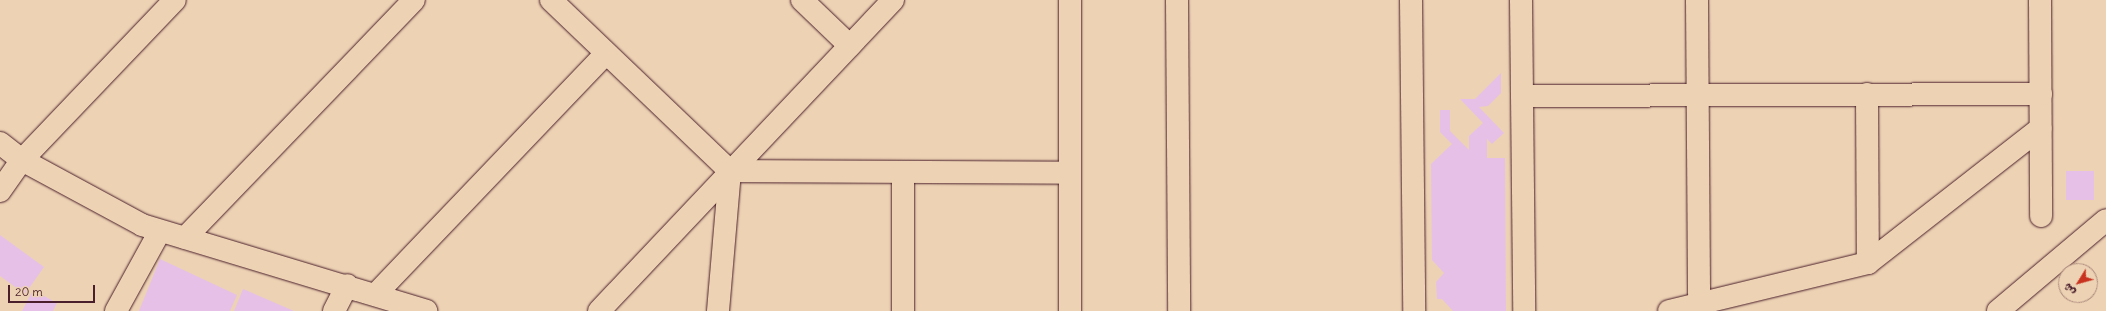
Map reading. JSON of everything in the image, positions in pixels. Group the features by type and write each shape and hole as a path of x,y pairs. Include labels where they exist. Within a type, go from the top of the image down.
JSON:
{"street":[{"path":"0,191 22,160 175,0"},
{"path":"186,238 414,0"},
{"path":"551,0 730,171 1070,172"},
{"path":"802,0 850,46"},
{"path":"599,311 893,0"},
{"path":"1070,0 1070,311"},
{"path":"1177,0 1179,311"},
{"path":"1411,0 1414,311"},
{"path":"1521,0 1524,311"},
{"path":"1697,0 1700,305"},
{"path":"2040,0 2042,216"},
{"path":"376,294 606,53"},
{"path":"1867,94 1868,263"},
{"path":"1522,96 2040,94"},
{"path":"1669,311 1700,305 1868,263 2041,128"},
{"path":"0,144 22,160 142,225 348,285 426,311"},
{"path":"718,311 730,171"},
{"path":"903,172 903,311"},
{"path":"1998,311 2106,220"},
{"path":"116,311 160,230"},
{"path":"334,311 348,285"}],"building":[{"path":"1501,73 1501,93 1488,106 1479,107 1504,133 1492,144 1487,139 1487,158 1505,158 1506,311 1453,311 1442,299 1437,299 1436,282 1444,273 1432,260 1431,164 1452,144 1440,132 1440,110 1450,110 1450,131 1469,150 1469,136 1483,123 1460,99 1475,99"},
{"path":"2066,171 2094,171 2094,200 2066,200"},
{"path":"0,235 44,267 25,294 0,276"},
{"path":"160,259 237,295 230,311 139,311"},
{"path":"243,289 294,311 234,311"},
{"path":"33,290 57,303 53,311 22,311"}]}
